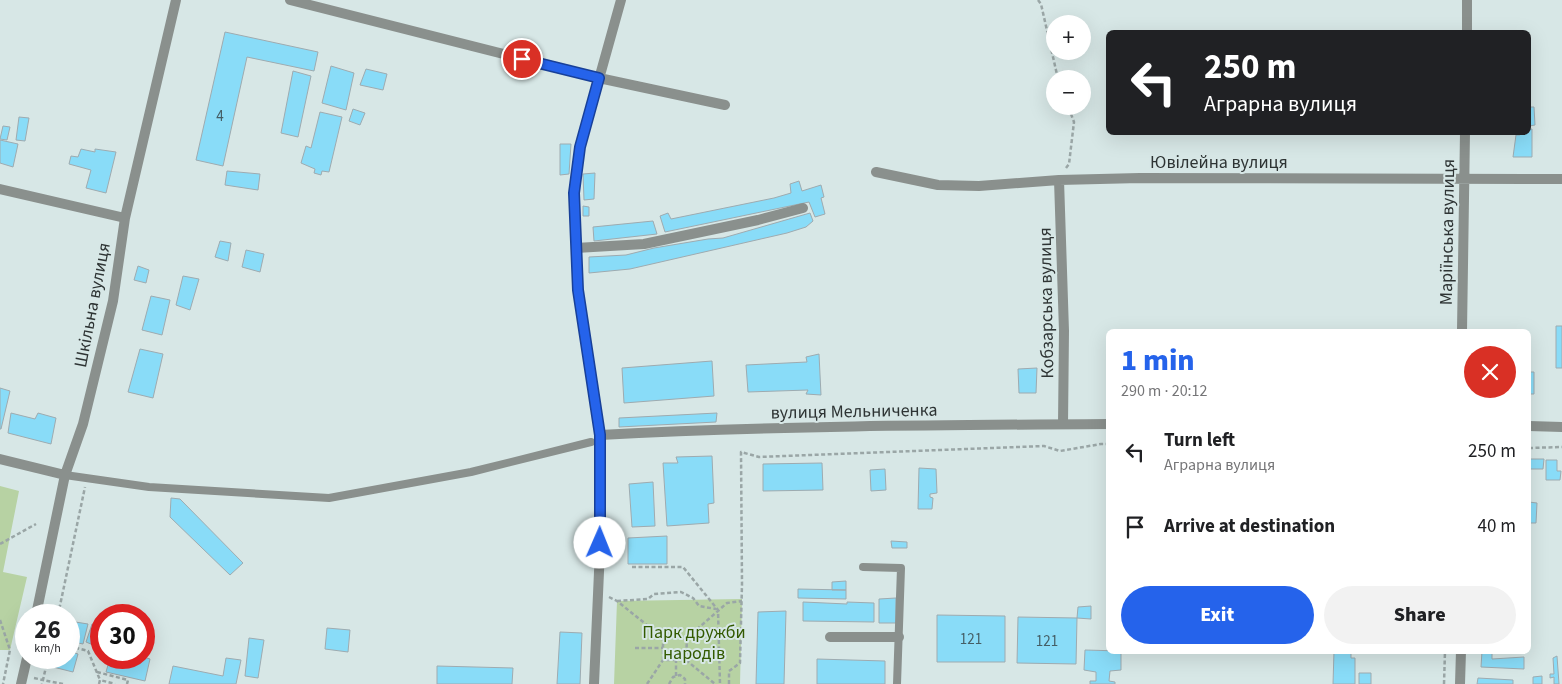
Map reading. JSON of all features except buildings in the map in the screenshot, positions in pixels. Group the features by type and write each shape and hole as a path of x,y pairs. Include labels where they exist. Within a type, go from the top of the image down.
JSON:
{"street":[{"name":"Шкільна вулиця","path":"38,604 65,475 83,424 113,300 125,218 176,0"},
{"path":"290,0 599,78 725,105"},
{"path":"594,684 601,527 600,435 578,290 574,193 580,147 621,0"},
{"path":"1467,0 1467,30"},
{"name":"Маріїнська вулиця","path":"1462,329 1465,135"},
{"name":"Ювілейна вулиця","path":"876,172 938,185 979,186 1059,180 1140,178 1562,180"},
{"name":"Кобзарська вулиця","path":"1059,180 1064,331 1063,424"},
{"path":"0,189 125,218"},
{"path":"576,248 644,244 758,220 803,208"},
{"name":"вулиця Мельниченка","path":"600,435 876,426 1106,424"},
{"path":"1531,426 1562,427"},
{"path":"591,442 600,435"},
{"path":"0,459 65,475"},
{"path":"830,637 899,637"},
{"path":"1460,654 1460,684"},
{"path":"22,684 25,669"}],"lane":[{"path":"65,475 149,487 329,498 471,472 591,442"},
{"path":"863,567 901,568 897,684"}],"path":[{"path":"1038,0 1041,4 1056,70"},
{"path":"1059,180 1068,164 1074,122 1071,115"},
{"path":"729,684 729,671 740,664 742,601 741,452 759,457 1044,446 1060,451 1106,444"},
{"path":"1531,448 1562,447"},
{"path":"60,604 87,478"},
{"path":"0,544 36,524"},
{"path":"632,567 683,566 718,610 720,684"},
{"path":"598,592 617,601 663,638 687,638 727,603 742,601"},
{"path":"617,601 648,599 654,594 681,592 693,598 699,606 718,610"},
{"path":"0,620 10,650 3,684"},
{"path":"647,684 663,660 663,638"},
{"path":"686,660 687,638"},
{"path":"634,648 663,648"},
{"path":"80,649 88,651 100,682 115,684"},
{"path":"1444,684 1445,654"},
{"path":"663,660 686,660 714,684"},
{"path":"676,660 676,676"},
{"path":"42,684 46,669"},
{"path":"97,672 128,680 127,684"},
{"path":"669,684 673,677 680,675 685,679 685,684"},
{"path":"43,680 63,684"}],"green space":[{"path":"0,486 19,491 3,572 27,577 21,604 15,604 15,629 10,650 0,650"},
{"name":"Парк дружби народів","path":"742,599 740,684 614,684 617,601"}],"route":[{"path":"522,59 599,78 580,147 574,193 578,290 600,435 600,543"}]}
